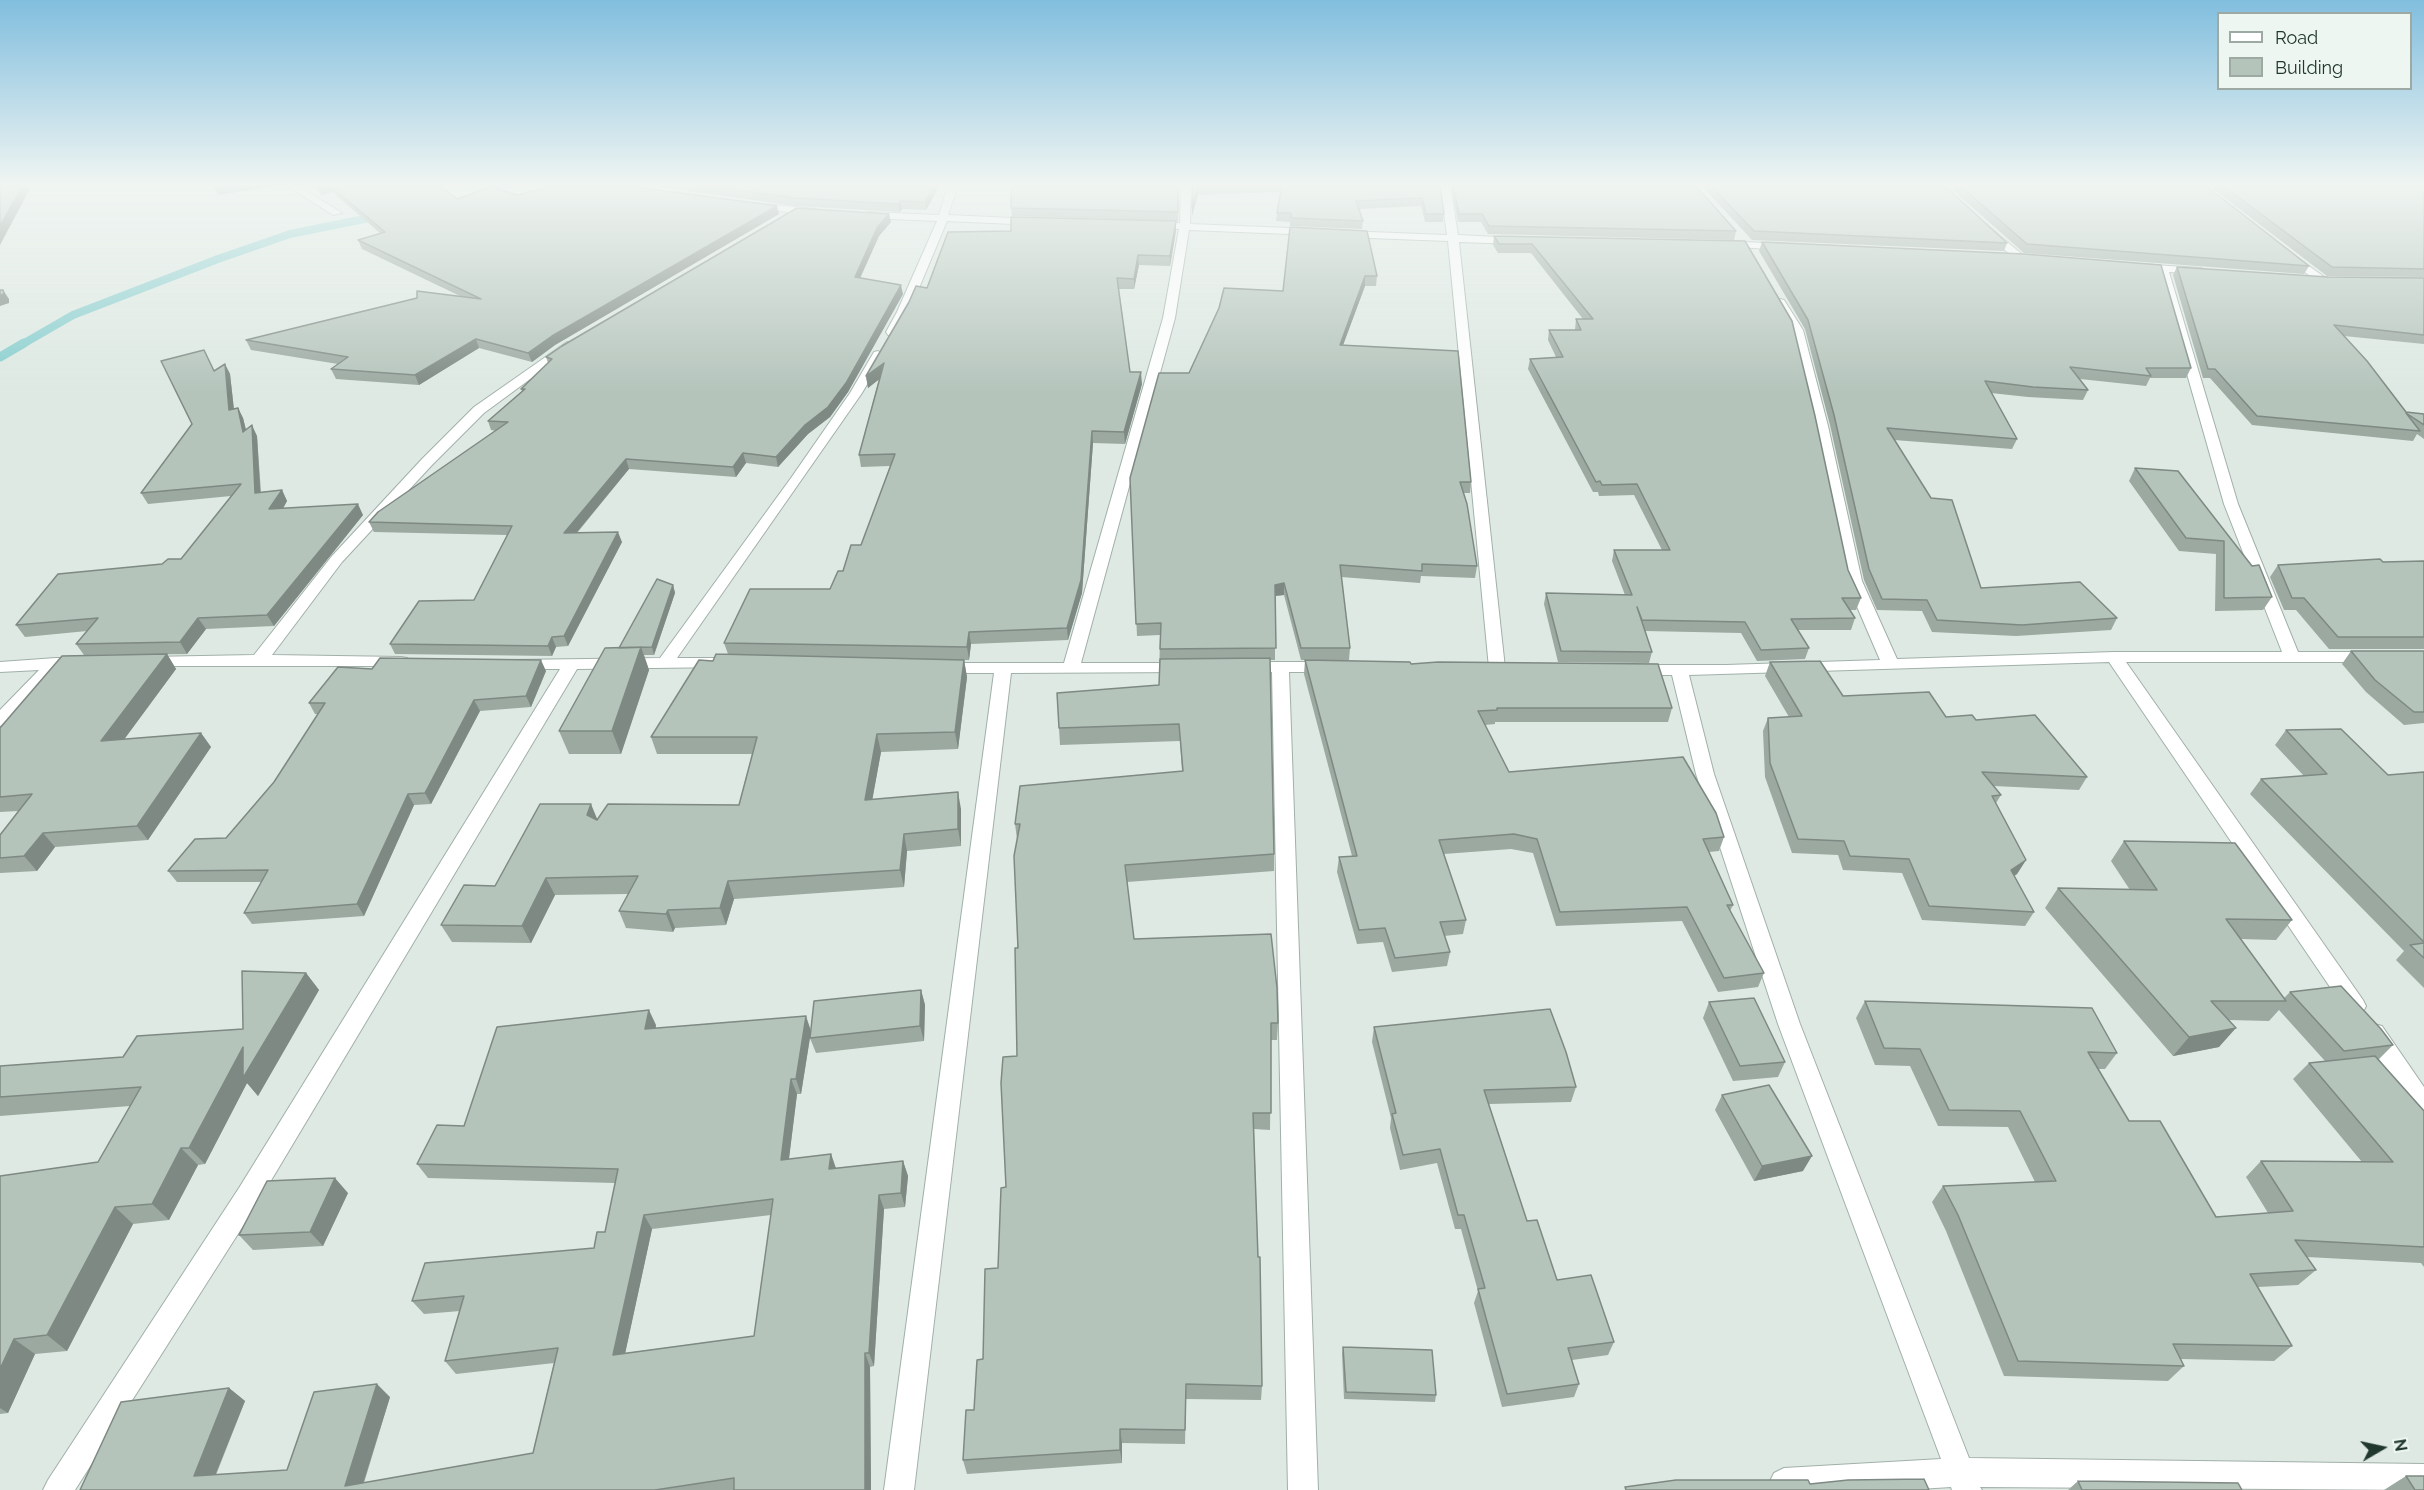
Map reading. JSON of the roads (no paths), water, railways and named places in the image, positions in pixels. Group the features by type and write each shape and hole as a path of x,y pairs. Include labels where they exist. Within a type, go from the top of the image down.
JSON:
{"street":[{"path":"666,662 856,393 903,312 927,255"},
{"path":"1071,669 1169,318 1180,255"},
{"path":"1456,255 1503,668 1474,668"},
{"path":"1753,255 1758,264"},
{"path":"1997,257 2026,259 2021,255"},
{"path":"2290,255 2329,281 2301,279"},
{"path":"2127,266 2209,272"},
{"path":"2163,268 2231,504 2292,657"},
{"path":"1775,292 1797,330 1821,426 1854,581 1890,663"},
{"path":"259,660 336,559 464,425 479,410 560,350 579,339"},
{"path":"1622,670 1679,671 2114,657 2388,657"},
{"path":"2114,657 2424,1106"},
{"path":"128,662 259,660 421,662"},
{"path":"0,720 56,663"},
{"path":"0,667 92,663"},
{"path":"502,663 736,664"},
{"path":"58,1490 248,1196 572,664"},
{"path":"1280,667 1303,1490"},
{"path":"1234,668 1349,667"},
{"path":"922,668 1003,670 1199,668"},
{"path":"899,1490 1003,670"},
{"path":"1679,671 1705,774 1789,1024 1963,1481"},
{"path":"1756,1485 1963,1481 2424,1478"}],"waterway":[{"path":"21,345 73,315 231,255"},
{"path":"0,357 24,343"}]}
